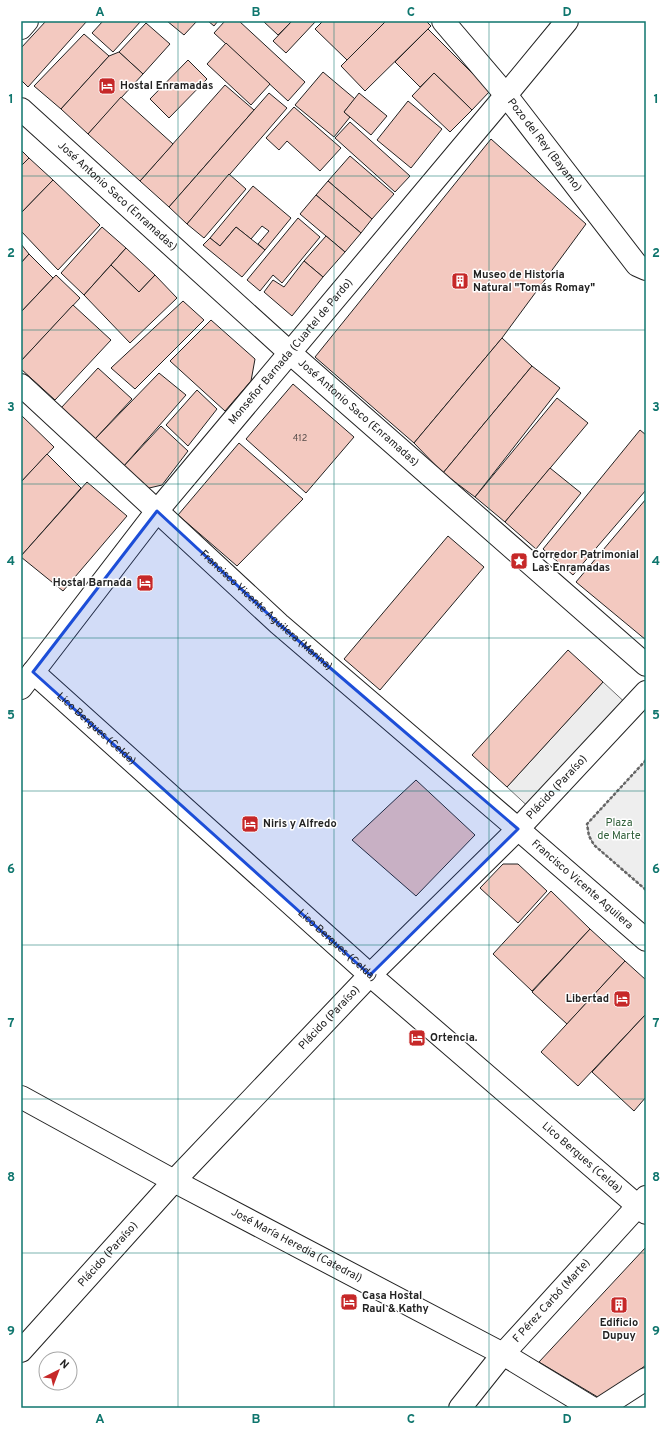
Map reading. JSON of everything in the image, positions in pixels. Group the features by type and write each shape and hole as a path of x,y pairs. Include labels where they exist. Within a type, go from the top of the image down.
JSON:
{"street":[{"path":"21,28 27,21"},
{"name":"Pozo del Rey (Bayamo)","path":"442,21 506,96 637,265 646,269"},
{"name":"Monseñor Barnada (Cuartel de Pardo)","path":"27,680 157,511 289,352 506,96 566,21"},
{"name":"José Antonio Saco (Enramadas)","path":"21,109 289,352 646,665"},
{"name":"Francisco Vicente Aguilera (Marina)","path":"21,385 279,624 518,829"},
{"name":"Lico Bergues (Celda)","path":"27,680 370,975 643,1205"},
{"name":"Plácido (Paraíso)","path":"21,1351 174,1181 370,975 518,829 646,692"},
{"name":"Francisco Vicente Aguilera","path":"518,829 646,940"},
{"name":"José María Heredia (Catedral)","path":"21,1097 174,1181 503,1354 592,1408"},
{"name":"F Pérez Carbó (Marte)","path":"460,1408 503,1354 643,1205"},
{"path":"601,1408 646,1379"}],"path":[{"path":"646,760 587,824 588,836 594,845 646,890"}],"highlighted area":[{"path":"157,511 279,624 518,829 370,975 33,672"}],"green space":[{"name":"Plaza de Marte","path":"646,760 646,890 594,845 589,836 587,824"}],"shaded area":[{"path":"603,682 631,708 534,812 507,787"}],"building":[{"path":"46,21 87,21 28,87 21,80 21,48"},
{"path":"103,21 141,21 113,52 92,33"},
{"path":"167,21 197,21 184,35"},
{"path":"208,21 218,21 214,26"},
{"path":"225,21 239,21 305,82 288,101 214,33"},
{"path":"263,21 292,21 278,35"},
{"path":"292,21 316,21 286,53 273,41"},
{"path":"323,21 386,21 347,60 315,29"},
{"path":"386,21 426,21 431,26 365,91 341,66"},
{"path":"146,23 170,44 143,74 119,52"},
{"path":"428,29 490,91 472,110 434,73 420,87 395,62"},
{"path":"84,34 109,56 61,109 34,86"},
{"path":"226,43 270,84 251,105 207,64"},
{"name":"Hostal Enramadas","path":"119,52 143,74 88,134 61,109 109,56"},
{"path":"188,60 207,79 169,118 150,99"},
{"path":"323,72 355,99 344,112 350,117 334,137 295,105"},
{"path":"434,73 472,110 450,132 412,96"},
{"path":"225,85 254,110 169,207 140,181"},
{"path":"269,93 287,108 187,224 169,207"},
{"path":"359,93 387,116 371,135 344,112"},
{"path":"121,97 173,144 140,181 88,134"},
{"path":"408,101 442,129 411,168 377,140"},
{"path":"294,107 341,148 320,171 287,141 279,150 266,138"},
{"path":"350,122 410,176 395,192 335,138"},
{"name":"Museo de Historia Natural \"Tomás Romay\"","path":"491,139 586,224 502,338 414,443 315,357"},
{"path":"21,150 29,158 21,166"},
{"path":"350,156 394,194 372,219 328,181"},
{"path":"29,158 53,180 21,213 21,166"},
{"path":"229,174 246,189 204,238 187,224"},
{"path":"53,180 100,225 58,270 21,231 21,213"},
{"path":"328,181 372,219 361,233 316,195"},
{"path":"253,186 291,218 265,250 258,244 269,231 262,226 251,239 236,227 220,246 210,238"},
{"path":"316,195 361,233 345,252 300,214"},
{"path":"298,218 320,237 282,283 273,275 260,291 247,280"},
{"path":"102,227 126,248 84,295 61,273"},
{"path":"236,227 265,250 242,277 203,245 210,238 220,246"},
{"path":"326,236 345,252 323,277 304,261"},
{"path":"21,244 29,254 21,263"},
{"path":"126,248 155,275 139,292 111,265"},
{"path":"29,254 53,278 21,312 21,263"},
{"path":"304,261 323,277 292,316 264,292 273,280 284,287"},
{"path":"111,265 139,292 155,275 177,298 130,343 84,295"},
{"path":"56,275 80,298 21,361 21,312"},
{"path":"183,301 204,320 135,389 111,368"},
{"path":"73,305 111,340 55,400 21,369 21,361"},
{"path":"211,320 255,359 251,381 225,411 170,361"},
{"path":"502,338 532,366 443,473 414,443"},
{"path":"532,366 560,388 475,497 443,473"},
{"path":"98,368 132,399 95,439 61,408"},
{"path":"159,373 186,395 123,467 95,439"},
{"path":"293,384 354,437 306,493 246,439"},
{"path":"197,390 217,409 188,446 166,425"},
{"path":"557,398 588,423 505,522 475,497"},
{"path":"21,415 54,447 21,482"},
{"path":"161,426 188,451 162,485 145,489 123,467"},
{"path":"640,430 646,435 646,490 573,575 543,549"},
{"path":"239,443 303,499 237,566 178,515"},
{"path":"47,454 81,488 21,556 21,482"},
{"path":"550,468 581,493 536,549 505,522"},
{"path":"87,482 127,516 63,591 21,556"},
{"path":"646,499 646,640 576,582"},
{"path":"448,536 484,567 380,690 344,659"},
{"path":"568,650 603,682 507,787 472,755"},
{"path":"416,780 475,835 416,896 352,840"},
{"path":"503,864 518,864 547,891 518,923 480,888"},
{"path":"551,891 590,929 532,991 493,954"},
{"path":"590,929 625,961 567,1024 532,992"},
{"path":"625,961 646,980 646,1014 578,1086 541,1052"},
{"path":"646,1014 646,1097 634,1111 592,1072"},
{"name":"Edificio Dupuy","path":"646,1247 646,1365 601,1399 539,1362"}],"place":[{"name":"Hostal Enramadas","path":"107,86"},
{"name":"Museo de Historia Natural \"Tomás Romay\"","path":"460,281"},
{"name":"Corredor Patrimonial Las Enramadas","path":"519,561"},
{"name":"Hostal Barnada","path":"145,583"},
{"name":"Niris y Alfredo","path":"250,824"},
{"name":"Libertad","path":"622,999"},
{"name":"Ortencia.","path":"417,1038"},
{"name":"Casa Hostal Raul & Kathy","path":"349,1302"},
{"name":"Edificio Dupuy","path":"619,1305"}]}
